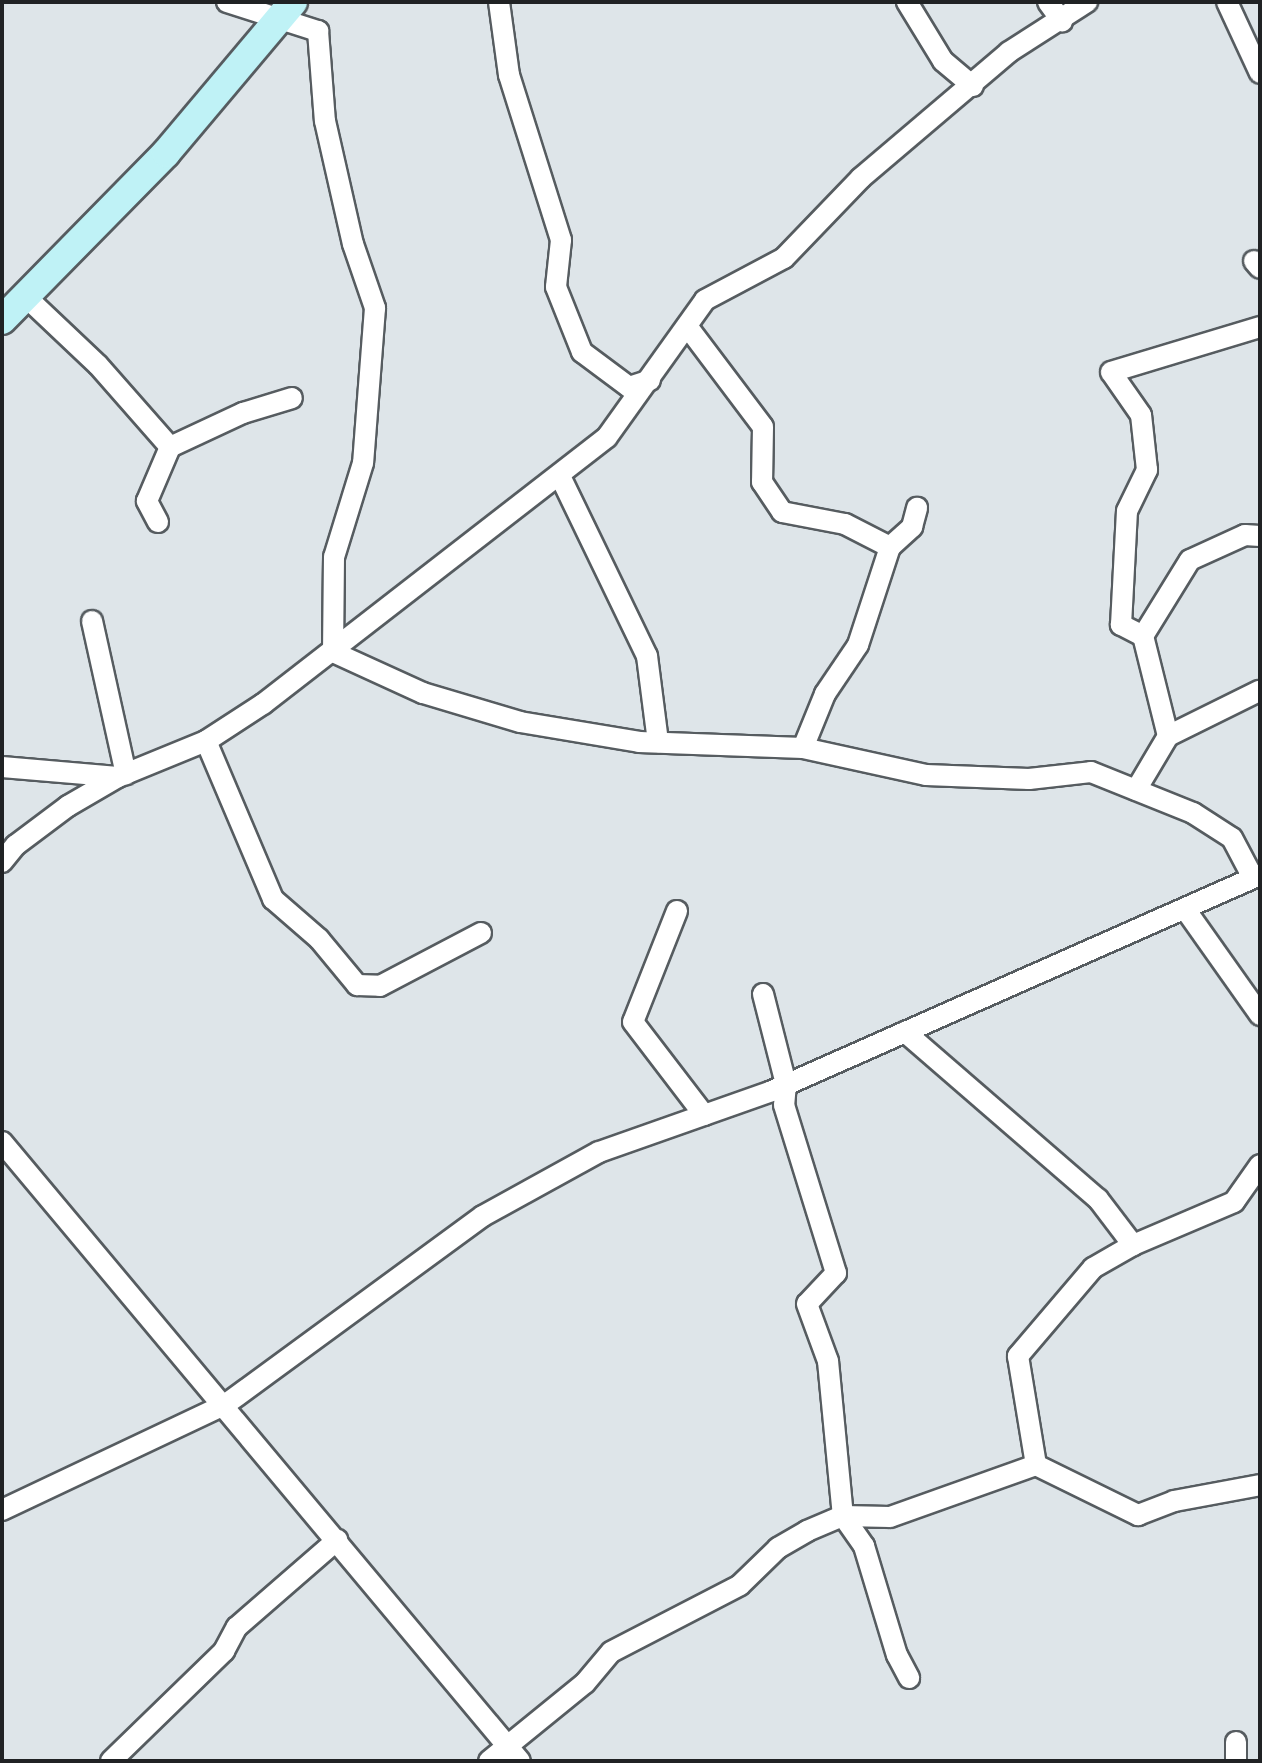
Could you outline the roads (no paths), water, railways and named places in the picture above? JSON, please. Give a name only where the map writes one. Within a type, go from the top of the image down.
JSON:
[{"type":"street","points":[[227,2],[285,10],[318,31],[325,121],[353,244],[375,308],[363,463],[334,557],[333,652]]},
{"type":"street","points":[[499,2],[509,75],[561,240],[556,287],[571,326],[582,352],[629,387],[650,380]]},
{"type":"street","points":[[907,2],[943,61],[973,86]]},
{"type":"street","points":[[1048,2],[1062,21]]},
{"type":"street","points":[[2,862],[16,845],[122,775],[206,741],[333,652],[560,476],[607,437],[705,300],[784,258],[861,178],[973,86],[1009,52],[1062,21],[1087,2]]},
{"type":"street","points":[[1227,2],[1260,73]]},
{"type":"street","points":[[2,320],[166,153],[285,10]]},
{"type":"street","points":[[25,296],[98,365],[170,447]]},
{"type":"street","points":[[687,326],[763,427],[762,482],[782,512],[845,524],[890,547]]},
{"type":"street","points":[[1143,636],[1121,625],[1127,511],[1147,470],[1141,415],[1111,372],[1260,327]]},
{"type":"street","points":[[158,522],[147,501],[170,447],[243,413],[292,398]]},
{"type":"street","points":[[560,476],[647,656],[658,742]]},
{"type":"street","points":[[803,748],[825,694],[858,645],[890,547],[912,527],[917,508]]},
{"type":"street","points":[[1168,736],[1143,636],[1190,560],[1245,535],[1260,536]]},
{"type":"street","points":[[92,621],[122,775]]},
{"type":"street","points":[[2,1510],[226,1404],[483,1216],[599,1152],[786,1085],[1256,875],[1232,838],[1193,813],[1091,772],[1029,779],[926,775],[803,748],[658,742],[520,722],[423,693],[333,652]]},
{"type":"street","points":[[1136,790],[1168,736],[1259,691]]},
{"type":"street","points":[[206,741],[273,899],[319,939],[357,985],[380,986],[481,933]]},
{"type":"street","points":[[2,767],[122,775]]},
{"type":"street","points":[[1185,909],[1260,1015]]},
{"type":"street","points":[[677,911],[633,1022],[704,1115]]},
{"type":"street","points":[[763,994],[786,1085],[784,1105],[836,1273],[807,1304],[828,1361],[843,1516],[864,1546],[909,1678]]},
{"type":"street","points":[[905,1032],[1098,1199],[1133,1245]]},
{"type":"street","points":[[2,1142],[226,1404],[515,1754]]},
{"type":"street","points":[[1036,1465],[1018,1356],[1093,1268],[1133,1245],[1234,1202],[1260,1165]]},
{"type":"street","points":[[489,1761],[515,1754],[611,1652],[740,1585],[778,1548],[843,1516],[890,1517],[1036,1465],[1138,1515],[1174,1501],[1260,1485]]},
{"type":"street","points":[[111,1761],[224,1651],[237,1627],[337,1540]]}]
